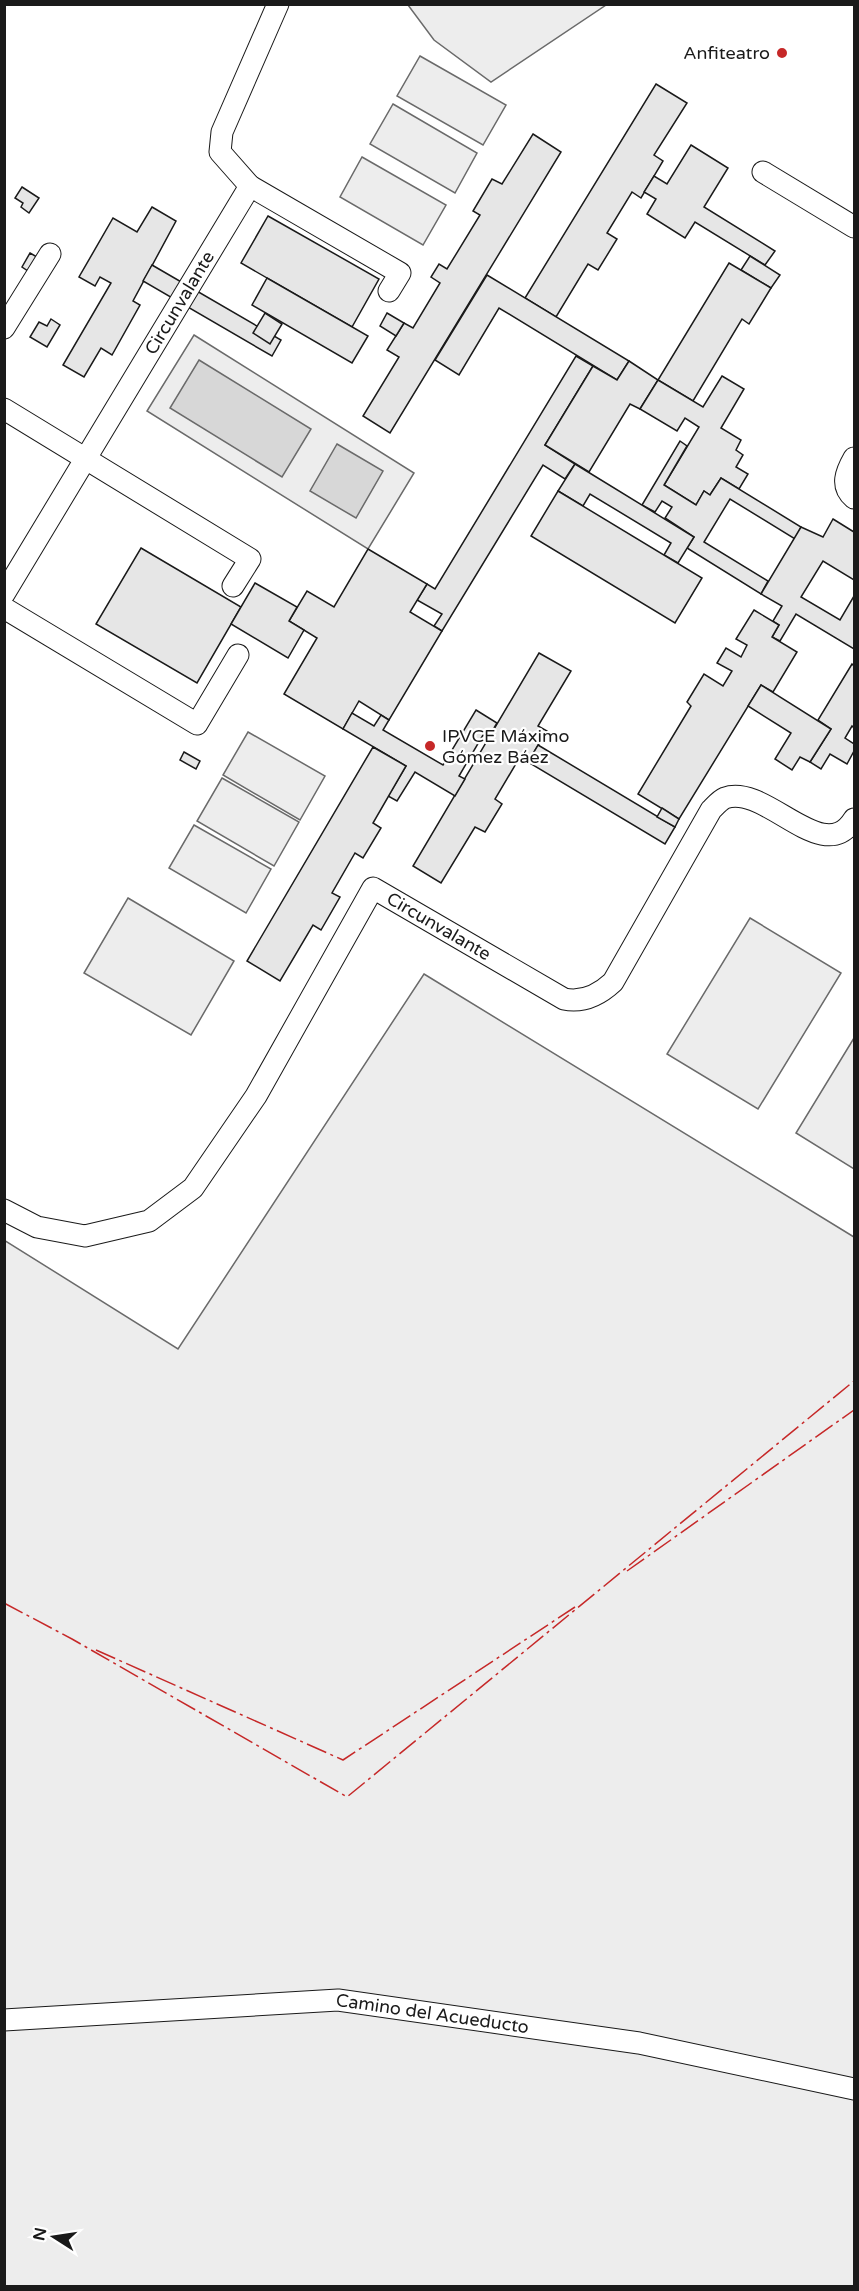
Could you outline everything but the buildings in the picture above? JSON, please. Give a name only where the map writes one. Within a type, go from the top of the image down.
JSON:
[{"type":"street","points":[[278,4],[222,132],[220,152],[249,186],[400,273],[389,291]]},
{"type":"street","points":[[763,172],[855,227]]},
{"type":"street","name":"Circunvalante","points":[[4,594],[249,186]]},
{"type":"street","points":[[4,328],[50,254]]},
{"type":"street","points":[[4,409],[250,559],[234,586]]},
{"type":"street","points":[[855,458],[847,470],[845,481],[847,491],[855,498]]},
{"type":"street","points":[[4,608],[197,724],[238,656]]},
{"type":"street","name":"Circunvalante","points":[[4,1210],[37,1227],[85,1236],[149,1221],[192,1188],[256,1096],[373,888],[564,999],[577,1001],[603,992],[613,982],[711,810],[724,799],[741,795],[758,801],[810,831],[824,835],[840,833],[855,819]]},
{"type":"street","name":"Camino del Acueducto","points":[[4,2020],[338,2001],[639,2043],[855,2089]]},
{"type":"shaded area","points":[[408,5],[606,5],[491,82],[434,40]]},
{"type":"shaded area","points":[[420,56],[506,105],[483,145],[397,96]]},
{"type":"shaded area","points":[[393,104],[477,153],[455,193],[370,144]]},
{"type":"shaded area","points":[[362,157],[446,205],[423,245],[340,197]]},
{"type":"shaded area","points":[[194,335],[414,473],[368,549],[147,411]]},
{"type":"shaded area","points":[[199,360],[311,429],[282,477],[170,408]]},
{"type":"shaded area","points":[[337,444],[383,471],[356,518],[310,491]]},
{"type":"shaded area","points":[[248,732],[325,776],[300,820],[223,775]]},
{"type":"shaded area","points":[[222,778],[299,822],[274,866],[197,821]]},
{"type":"shaded area","points":[[194,825],[271,869],[246,913],[169,868]]},
{"type":"shaded area","points":[[128,898],[234,961],[191,1035],[84,973]]},
{"type":"shaded area","points":[[750,918],[841,973],[758,1109],[667,1054]]},
{"type":"shaded area","points":[[424,974],[854,1237],[854,2286],[5,2286],[4,1240],[178,1349]]},
{"type":"shaded area","points":[[854,1038],[854,1169],[796,1133]]},
{"type":"power","points":[[4,1603],[72,1639],[347,1797],[854,1381]]},
{"type":"power","points":[[627,1571],[854,1410]]},
{"type":"power","points":[[96,1650],[343,1760],[575,1607]]},
{"type":"place","name":"Anfiteatro","points":[[782,53]]},
{"type":"place","name":"IPVCE Máximo Gómez Báez","points":[[430,746]]}]
